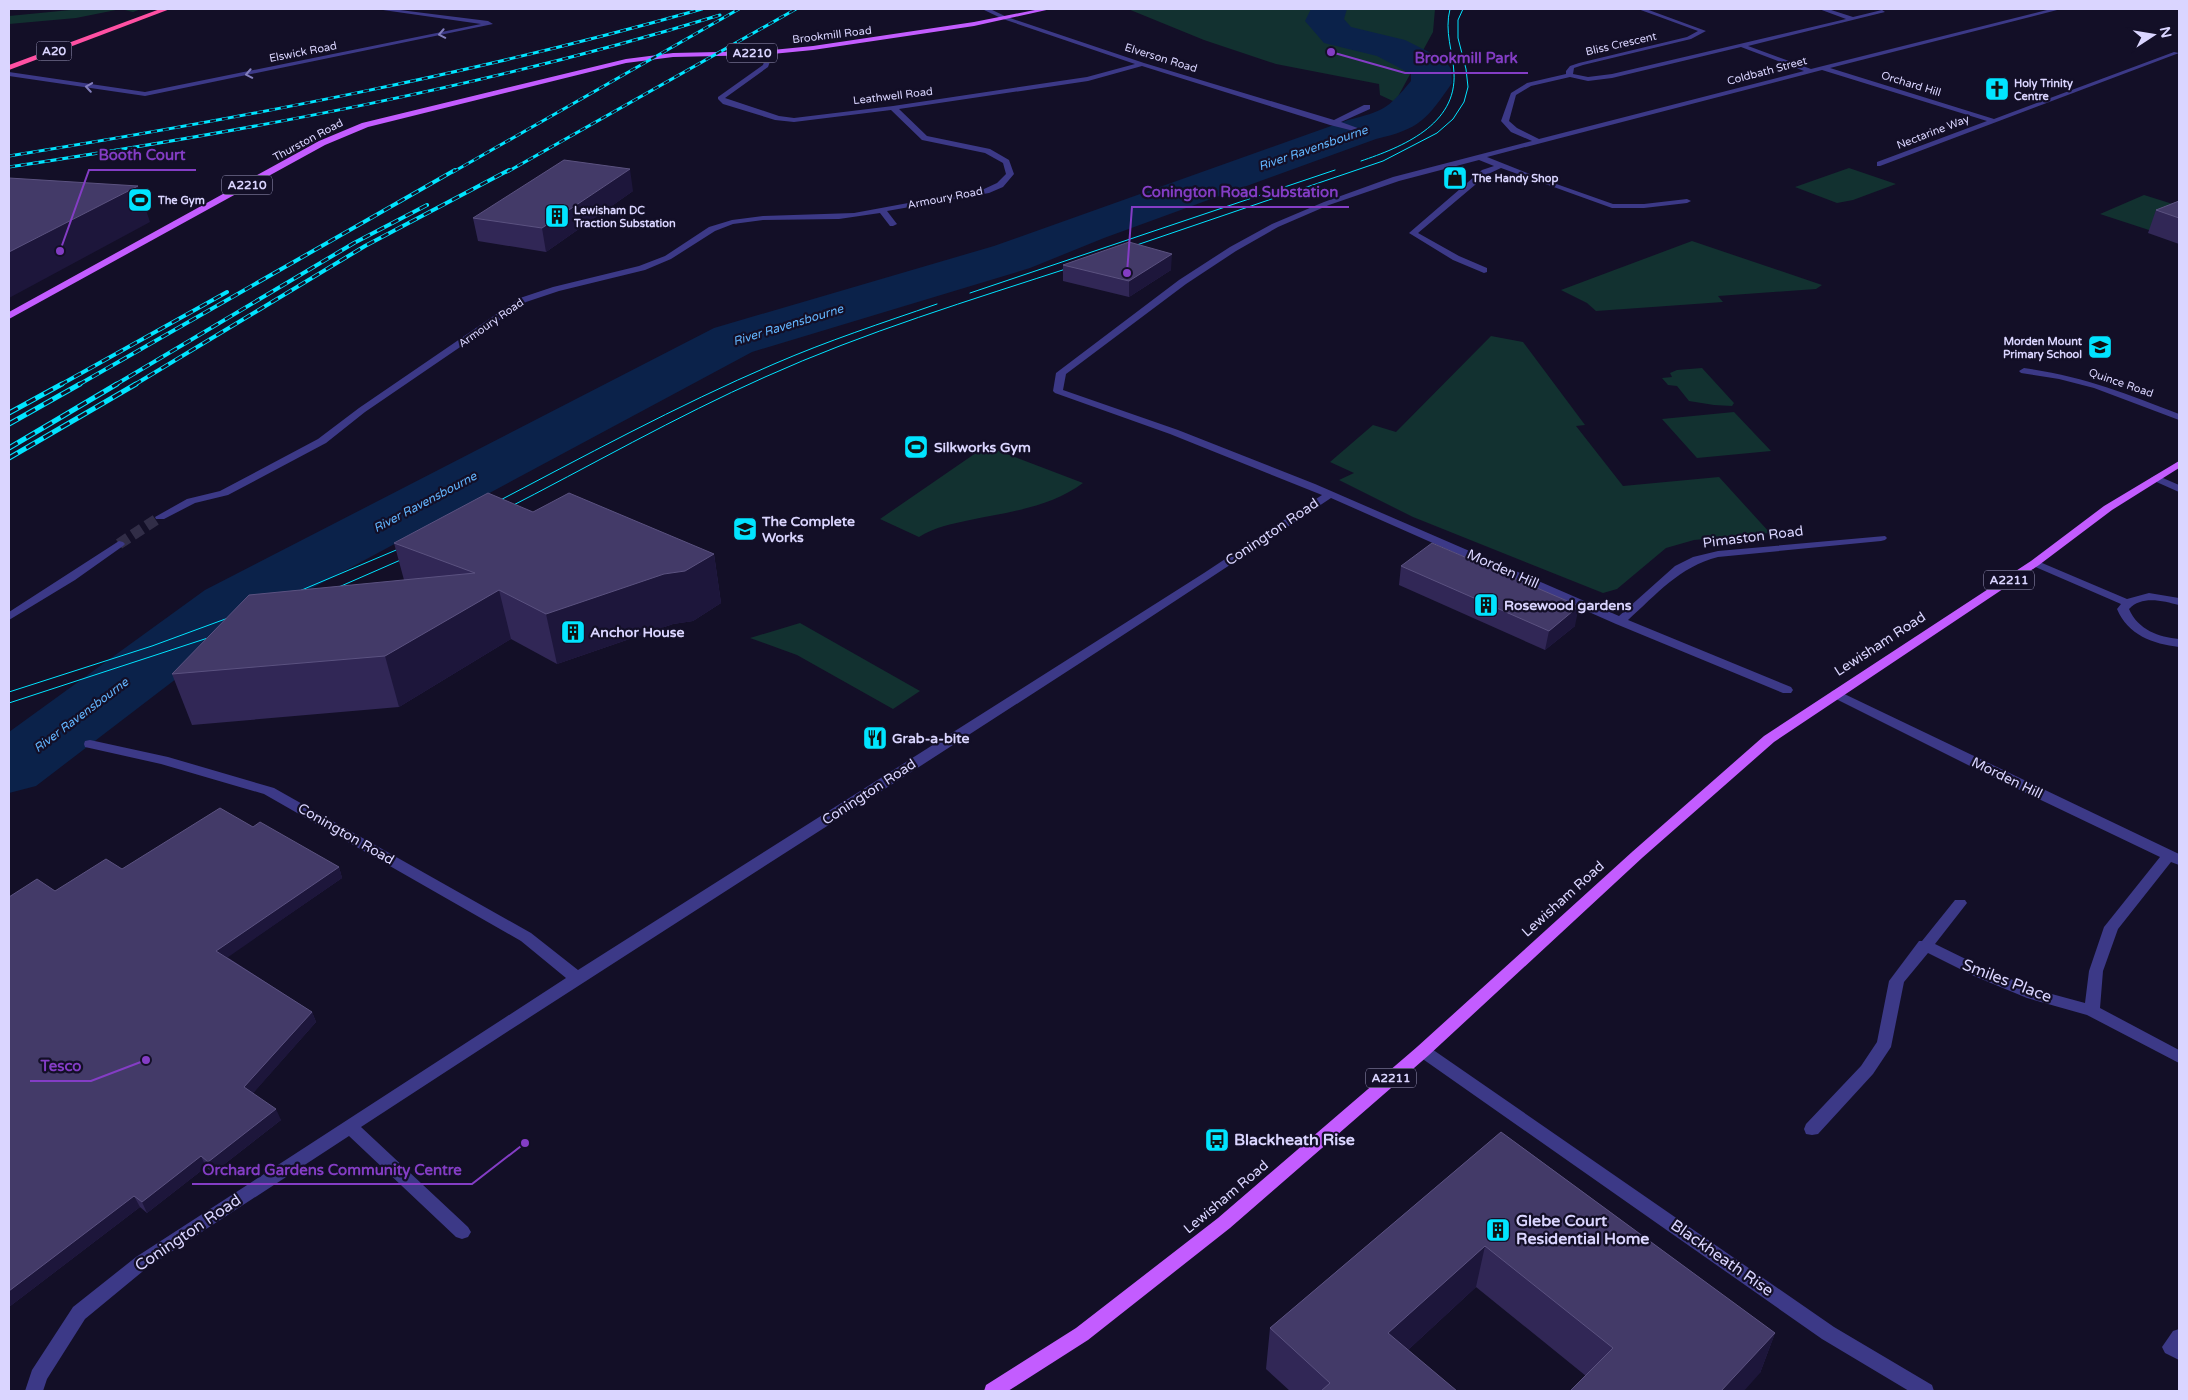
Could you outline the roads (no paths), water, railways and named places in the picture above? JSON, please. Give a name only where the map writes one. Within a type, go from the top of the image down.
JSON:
[{"type":"highway","name":"A20","points":[[9,68],[166,9]]},
{"type":"main road","name":"Brookmill Road","points":[[500,92],[598,67],[649,57],[762,53],[914,34],[1048,9]]},
{"type":"main road","name":"Thurston Road","points":[[9,316],[230,193],[344,133],[397,116],[500,92]]},
{"type":"main road","name":"Lewisham Road","points":[[993,1391],[1082,1334],[1224,1223],[1423,1051],[1637,855],[1763,744],[2035,563],[2108,508],[2179,464]]},
{"type":"street","name":"Elswick Road","points":[[9,74],[145,94],[490,24],[379,9]]},
{"type":"street","name":"Elverson Road","points":[[985,9],[1005,18],[1142,64],[1362,131]]},
{"type":"street","name":"Bliss Crescent","points":[[1641,9],[1703,32],[1690,38],[1581,64],[1572,67],[1569,71],[1570,75],[1588,78],[1612,76],[1882,12]]},
{"type":"street","name":"Bliss Crescent","points":[[1822,9],[1853,18]]},
{"type":"street","name":"Coldbath Street","points":[[1482,158],[1822,68],[2058,9]]},
{"type":"street","points":[[1743,46],[1811,71]]},
{"type":"street","name":"Leathwell Road","points":[[762,53],[768,59],[766,66],[720,98],[726,102],[785,120],[893,108],[1095,78],[1142,64]]},
{"type":"street","name":"Nectarine Way","points":[[1880,164],[2176,53]]},
{"type":"street","name":"Orchard Hill","points":[[1822,68],[1994,121]]},
{"type":"street","points":[[1539,142],[1514,130],[1505,121],[1513,94],[1529,84],[1570,75]]},
{"type":"street","points":[[1333,123],[1367,107]]},
{"type":"street","name":"Armoury Road","points":[[160,517],[191,501],[224,493],[322,441],[362,410],[523,300],[536,294],[620,275],[660,262],[707,232],[730,223],[777,217],[838,218],[986,191],[1000,185],[1010,174],[1006,162],[987,151],[925,138],[893,108]]},
{"type":"street","points":[[1482,158],[1612,206],[1644,206],[1686,201]]},
{"type":"street","name":"Conington Road","points":[[1330,494],[1174,432],[1058,391],[1061,373],[1213,262],[1261,233],[1308,211],[1396,179],[1482,158]]},
{"type":"street","points":[[1484,270],[1456,258],[1412,233],[1485,172],[1500,166]]},
{"type":"street","name":"Armoury Road","points":[[882,210],[893,224]]},
{"type":"street","name":"Quince Road","points":[[2024,371],[2059,376],[2097,386],[2179,417]]},
{"type":"street","points":[[2156,478],[2179,489]]},
{"type":"street","name":"Conington Road","points":[[34,1391],[39,1376],[79,1313],[142,1262],[348,1126],[1208,575],[1330,494]]},
{"type":"street","name":"Morden Hill","points":[[1330,494],[1620,621],[1787,690]]},
{"type":"street","name":"Pimaston Road","points":[[1620,621],[1680,568],[1697,558],[1718,554],[1881,538]]},
{"type":"street","points":[[9,617],[71,578],[119,544]]},
{"type":"street","points":[[2035,563],[2127,603]]},
{"type":"street","points":[[2179,602],[2148,597],[2136,598],[2127,603],[2123,609],[2125,617],[2132,625],[2159,639],[2179,643]]},
{"type":"street","name":"Morden Hill","points":[[1836,694],[2174,858]]},
{"type":"street","name":"Conington Road","points":[[90,744],[163,760],[270,791],[526,937],[577,978]]},
{"type":"street","points":[[2092,1011],[2096,970],[2111,927],[2174,858]]},
{"type":"street","points":[[1812,1129],[1867,1070],[1885,1043],[1898,981],[1924,945],[1960,903]]},
{"type":"street","name":"Smiles Place","points":[[1924,945],[1979,972],[2032,994],[2092,1011],[2179,1057]]},
{"type":"street","name":"Blackheath Rise","points":[[1423,1051],[1828,1333],[1925,1391]]},
{"type":"street","points":[[348,1126],[462,1232]]},
{"type":"street","points":[[2179,1337],[2172,1347],[2179,1352]]},
{"type":"waterway","name":"River Ravensbourne","points":[[9,769],[229,605],[733,340],[1012,257],[1087,228],[1363,129],[1390,123],[1408,112],[1432,83],[1431,69],[1391,48],[1338,35],[1324,21],[1329,9]]},
{"type":"tunnel","points":[[119,544],[160,517]]},
{"type":"tram line","points":[[1361,161],[1409,141],[1437,120],[1446,107],[1453,91],[1454,73],[1448,34],[1450,9]]},
{"type":"tram line","points":[[1125,249],[1383,161],[1437,133],[1453,119],[1464,102],[1468,87],[1466,69],[1458,38],[1458,20],[1463,9]]},
{"type":"tram line","points":[[970,293],[1335,170]]},
{"type":"tram line","points":[[502,511],[698,408],[765,377],[841,345],[918,317],[1075,266]]},
{"type":"tram line","points":[[489,506],[630,432],[737,380],[855,332],[937,304]]},
{"type":"tram line","points":[[290,595],[408,545]]},
{"type":"tram line","points":[[332,590],[412,555]]},
{"type":"tram line","points":[[9,692],[152,646],[239,614]]},
{"type":"tram line","points":[[9,703],[220,634]]},
{"type":"railway","points":[[9,156],[184,126],[358,93],[530,54],[702,9]]},
{"type":"railway","points":[[453,172],[739,9]]},
{"type":"railway","points":[[507,172],[796,9]]},
{"type":"railway","points":[[9,167],[278,122],[457,85],[545,64],[720,15]]},
{"type":"railway","points":[[78,385],[455,170]]},
{"type":"railway","points":[[134,385],[365,246],[509,170]]},
{"type":"railway","points":[[115,385],[354,243],[427,205]]},
{"type":"railway","points":[[60,385],[227,292]]},
{"type":"railway","points":[[9,413],[62,384]]},
{"type":"railway","points":[[9,424],[80,384]]},
{"type":"railway","points":[[9,448],[117,384]]},
{"type":"railway","points":[[9,458],[136,384]]},
{"type":"place","name":"Brookmill Park","points":[[1331,52]]},
{"type":"place","name":"Holy Trinity Centre","points":[[1997,89]]},
{"type":"place","name":"The Handy Shop","points":[[1455,178]]},
{"type":"place","name":"The Gym","points":[[140,200]]},
{"type":"place","name":"Lewisham DC Traction Substation","points":[[557,216]]},
{"type":"place","name":"Booth Court","points":[[60,251]]},
{"type":"place","name":"Conington Road Substation","points":[[1127,273]]},
{"type":"place","name":"Morden Mount Primary School","points":[[2100,347]]},
{"type":"place","name":"Silkworks Gym","points":[[916,447]]},
{"type":"place","name":"The Complete Works","points":[[745,529]]},
{"type":"place","name":"Rosewood gardens","points":[[1486,605]]},
{"type":"place","name":"Anchor House","points":[[573,632]]},
{"type":"place","name":"Grab-a-bite","points":[[875,738]]},
{"type":"place","name":"Tesco","points":[[146,1060]]},
{"type":"place","name":"Blackheath Rise","points":[[1217,1140]]},
{"type":"place","name":"Orchard Gardens Community Centre","points":[[525,1143]]},
{"type":"place","name":"Glebe Court Residential Home","points":[[1498,1230]]}]
